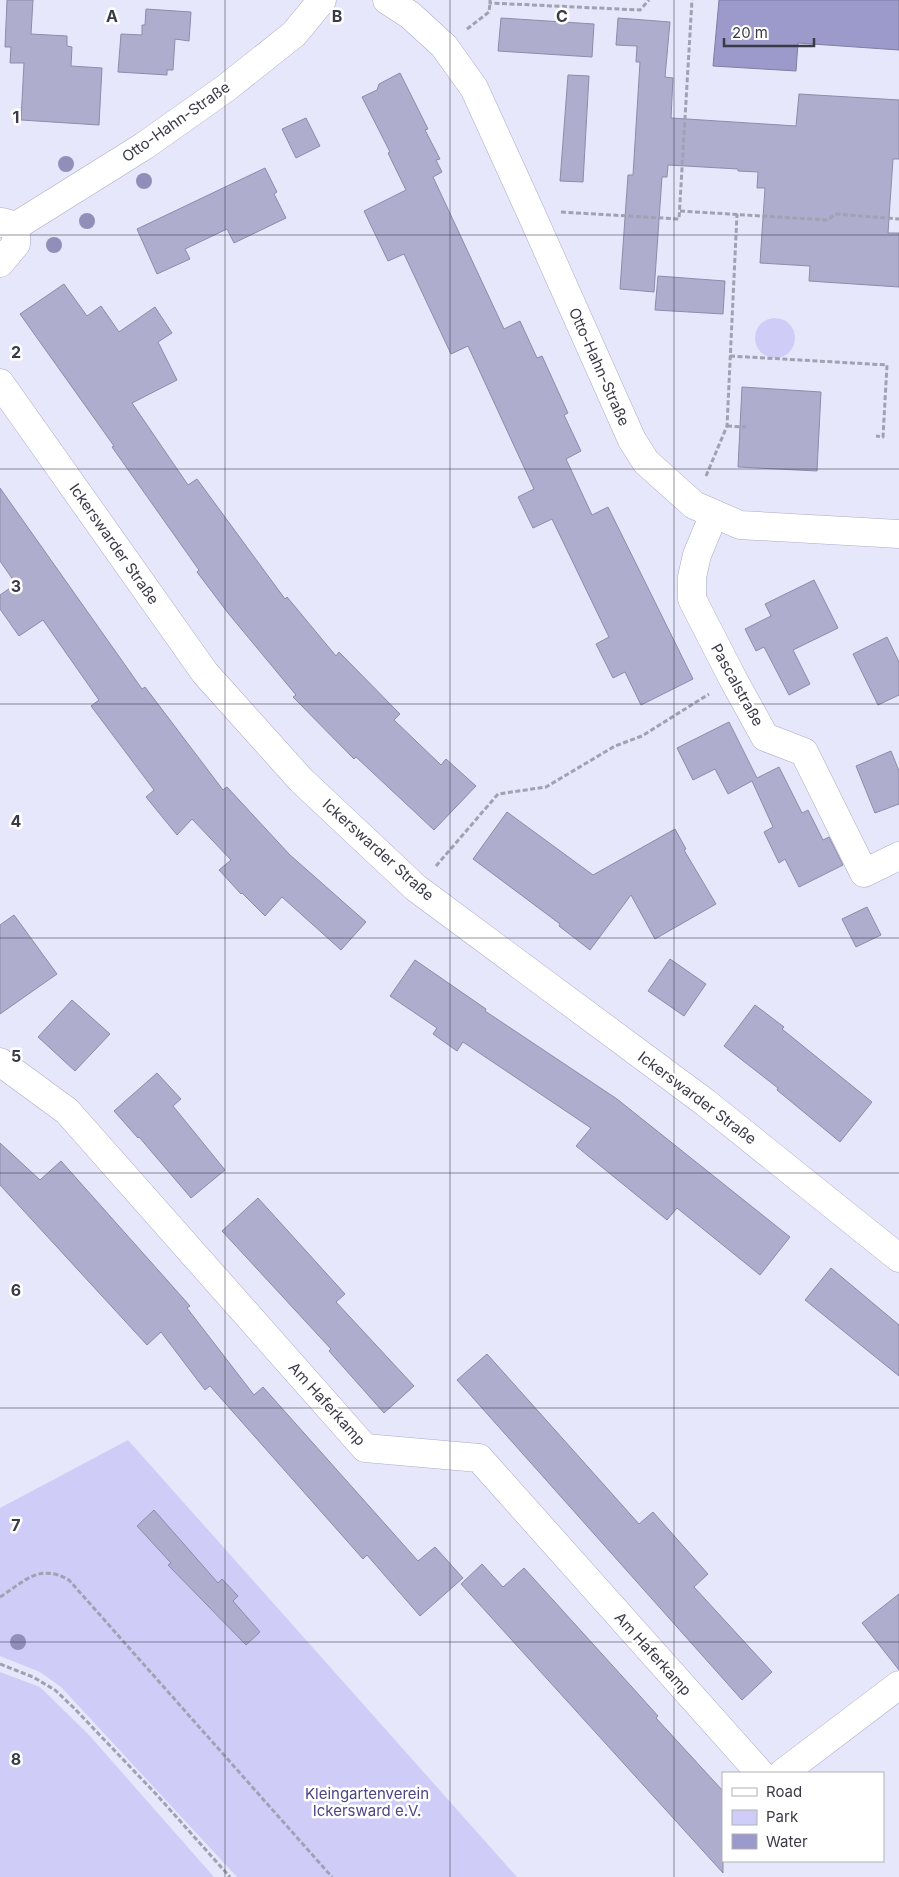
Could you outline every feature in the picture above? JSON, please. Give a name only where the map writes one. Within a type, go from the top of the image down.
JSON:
[{"type":"street","name":"Otto-Hahn-Straße","points":[[0,263],[16,244],[8,225],[144,146],[226,88],[294,34],[322,0]]},
{"type":"street","name":"Otto-Hahn-Straße","points":[[387,0],[410,15],[444,46],[474,88],[632,440],[646,462],[704,510],[740,525],[899,534]]},
{"type":"street","name":"Ickerswarder Straße","points":[[0,383],[205,672],[302,780],[416,888],[706,1103],[899,1258]]},
{"type":"street","name":"Pascalstraße","points":[[704,510],[692,577],[692,599],[732,680],[765,737],[804,752],[864,873],[899,856]]},
{"type":"street","name":"Am Haferkamp","points":[[0,1062],[67,1111],[365,1448],[479,1458],[759,1772]]},
{"type":"street","points":[[784,1772],[899,1685]]},
{"type":"path","points":[[444,46],[489,12],[490,2],[640,10],[649,0]]},
{"type":"path","points":[[530,210],[679,219],[692,0]]},
{"type":"path","points":[[680,211],[827,220],[836,214],[899,219]]},
{"type":"path","points":[[704,510],[727,426],[736,214]]},
{"type":"path","points":[[730,356],[888,366],[883,437],[876,436]]},
{"type":"path","points":[[727,426],[746,427]]},
{"type":"path","points":[[416,888],[498,794],[546,787],[614,746],[642,736],[732,680]]},
{"type":"path","points":[[0,1597],[37,1573],[56,1573],[69,1580],[332,1877]]},
{"type":"path","points":[[0,1664],[33,1677],[54,1690],[74,1708],[156,1794],[230,1877]]},
{"type":"green space","points":[[771,318],[779,318],[786,321],[792,327],[795,338],[792,349],[786,355],[779,358],[771,358],[764,355],[758,349],[755,342],[755,334],[758,327],[764,321]]},
{"type":"green space","name":"Kleingartenverein Ickersward e.V.","points":[[128,1440],[517,1877],[237,1877],[61,1687],[40,1672],[0,1656],[0,1508]]},
{"type":"green space","points":[[0,1672],[40,1687],[89,1735],[214,1877],[0,1877]]},
{"type":"water","points":[[719,0],[899,0],[899,50],[798,43],[796,71],[713,66]]},
{"type":"building","points":[[7,0],[33,0],[31,34],[67,36],[67,46],[72,47],[71,66],[102,68],[99,125],[21,120],[24,63],[10,63],[11,47],[5,47]]},
{"type":"building","points":[[146,9],[191,12],[189,41],[175,39],[173,70],[167,70],[167,75],[118,72],[121,34],[142,35],[142,25],[145,25]]},
{"type":"building","points":[[501,18],[594,24],[592,57],[498,51]]},
{"type":"building","points":[[618,18],[670,22],[665,77],[673,78],[671,118],[796,126],[799,94],[899,100],[899,159],[893,159],[888,233],[899,233],[899,287],[809,281],[810,266],[760,263],[765,188],[757,188],[758,172],[668,165],[667,177],[662,177],[654,292],[620,289],[628,175],[633,175],[640,62],[636,62],[637,46],[616,45]]},
{"type":"building","points":[[400,73],[428,129],[425,130],[440,159],[436,160],[442,172],[433,177],[504,329],[520,321],[537,358],[542,356],[568,413],[564,415],[581,451],[566,459],[592,515],[608,507],[693,679],[641,705],[625,672],[613,678],[596,644],[609,637],[552,519],[533,528],[518,497],[534,489],[468,346],[451,354],[404,254],[388,261],[364,211],[406,190],[388,153],[390,152],[362,97],[377,90],[379,84]]},
{"type":"building","points":[[568,75],[589,76],[583,182],[560,181]]},
{"type":"building","points":[[306,118],[320,146],[296,158],[282,129]]},
{"type":"building","points":[[265,168],[277,192],[274,194],[286,218],[234,243],[227,229],[185,249],[190,259],[157,274],[137,229]]},
{"type":"building","points":[[658,276],[725,281],[723,314],[655,310]]},
{"type":"building","points":[[64,284],[87,316],[101,306],[119,332],[155,307],[172,333],[158,342],[177,380],[132,403],[188,485],[197,479],[285,599],[287,597],[336,656],[339,652],[400,714],[394,720],[441,765],[446,759],[476,786],[434,830],[356,757],[354,759],[293,697],[296,695],[228,613],[197,572],[199,570],[112,447],[114,446],[20,314]]},
{"type":"building","points":[[742,387],[821,392],[817,471],[738,467]]},
{"type":"building","points":[[0,488],[142,689],[145,687],[223,790],[227,787],[290,855],[366,922],[341,950],[282,897],[265,916],[219,870],[231,860],[192,819],[177,835],[146,797],[154,790],[91,706],[99,700],[43,620],[19,636],[0,609],[0,595],[16,584],[0,561]]},
{"type":"building","points":[[814,580],[838,628],[793,650],[810,684],[789,695],[764,647],[756,651],[745,629],[771,616],[765,604]]},
{"type":"building","points":[[887,637],[899,662],[899,695],[878,705],[853,654]]},
{"type":"building","points":[[729,722],[757,778],[779,767],[802,813],[808,810],[823,840],[829,837],[843,865],[799,887],[785,859],[779,863],[764,832],[773,827],[752,781],[728,794],[715,769],[693,780],[677,748]]},
{"type":"building","points":[[891,751],[899,771],[899,804],[875,813],[856,766]]},
{"type":"building","points":[[507,812],[593,875],[675,829],[686,849],[684,850],[716,904],[655,939],[631,895],[590,950],[559,926],[560,924],[473,859]]},
{"type":"building","points":[[867,907],[881,935],[856,947],[842,919]]},
{"type":"building","points":[[14,915],[57,974],[0,1014],[0,925]]},
{"type":"building","points":[[670,959],[706,984],[684,1016],[648,991]]},
{"type":"building","points":[[415,960],[486,1009],[485,1011],[617,1099],[790,1237],[760,1275],[677,1208],[667,1220],[576,1146],[591,1128],[463,1042],[457,1051],[433,1034],[437,1028],[390,996]]},
{"type":"building","points":[[72,1000],[110,1034],[75,1071],[38,1037]]},
{"type":"building","points":[[755,1005],[784,1027],[782,1029],[872,1102],[840,1142],[777,1090],[778,1088],[724,1046]]},
{"type":"building","points":[[157,1073],[181,1099],[173,1106],[225,1170],[191,1198],[114,1111]]},
{"type":"building","points":[[0,1143],[40,1180],[61,1161],[190,1306],[187,1308],[254,1395],[263,1387],[418,1561],[435,1547],[463,1578],[420,1616],[367,1555],[363,1559],[210,1386],[205,1390],[161,1332],[147,1345],[0,1185]]},
{"type":"building","points":[[258,1198],[345,1294],[336,1302],[414,1386],[384,1413],[329,1351],[331,1349],[222,1231]]},
{"type":"building","points":[[831,1268],[899,1325],[899,1376],[805,1300]]},
{"type":"building","points":[[487,1354],[639,1524],[653,1512],[708,1574],[694,1587],[772,1672],[742,1700],[457,1380]]},
{"type":"building","points":[[154,1510],[218,1583],[222,1579],[238,1596],[233,1601],[260,1632],[246,1645],[168,1565],[171,1563],[137,1526]]},
{"type":"building","points":[[482,1564],[503,1587],[524,1568],[722,1790],[723,1873],[461,1584]]},
{"type":"building","points":[[899,1594],[899,1670],[862,1623]]}]
